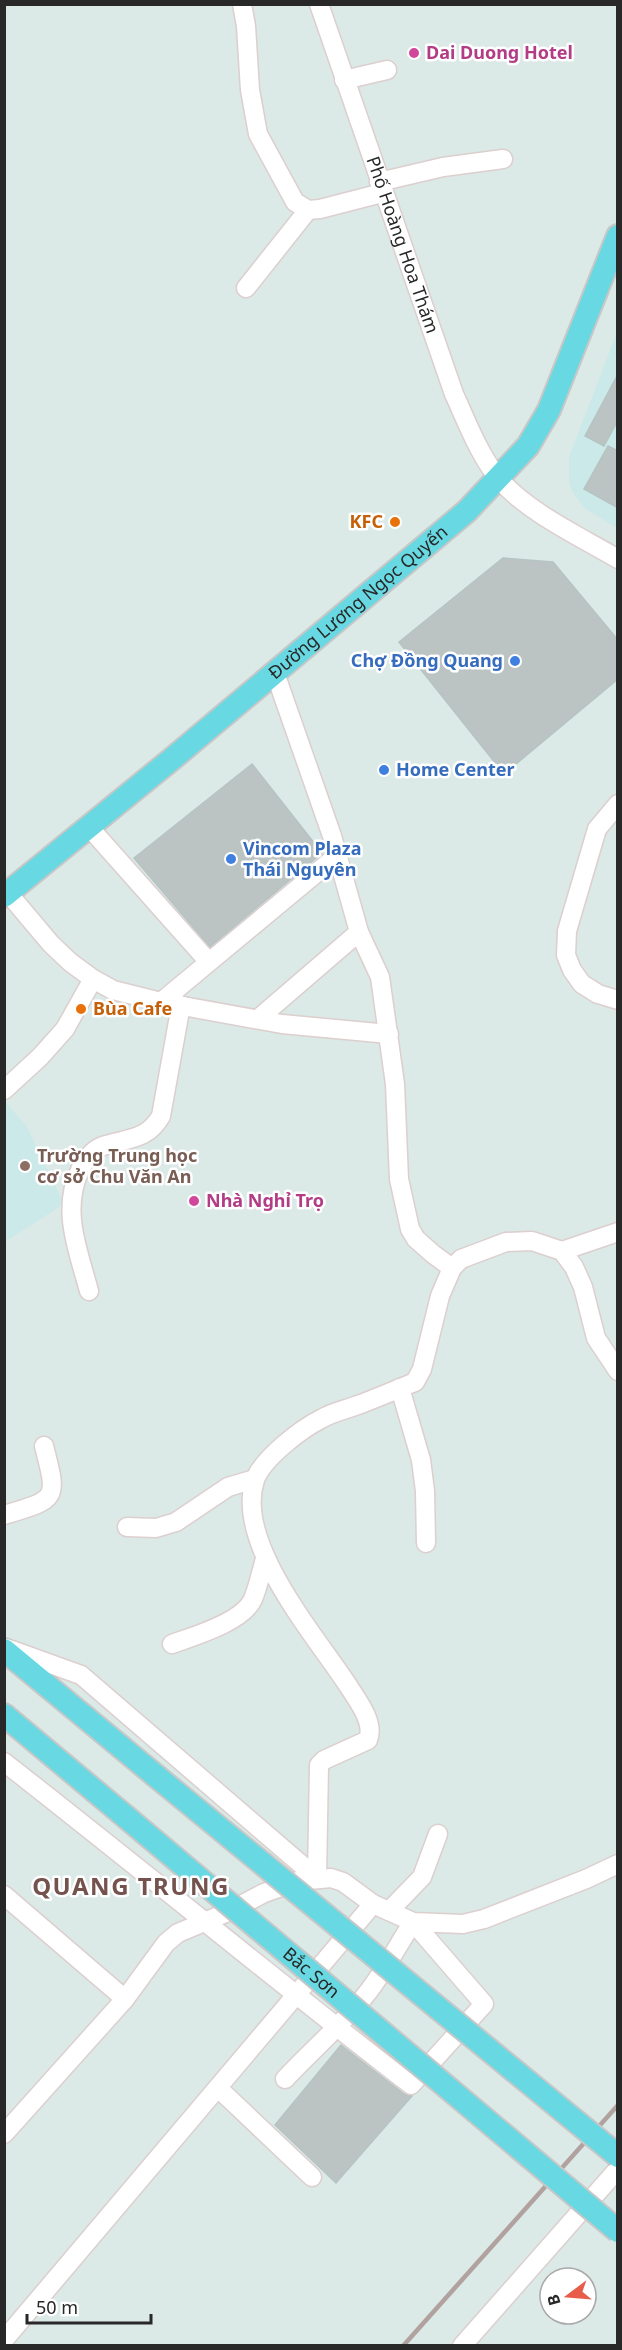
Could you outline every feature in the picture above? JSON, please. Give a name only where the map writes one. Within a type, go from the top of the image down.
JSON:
[{"type":"main road","name":"Đường Lương Ngọc Quyến","points":[[6,894],[275,673],[467,511],[498,479],[531,441],[549,410],[616,243]]},
{"type":"main road","points":[[4,1649],[618,2156]]},
{"type":"main road","name":"Bắc Sơn","points":[[4,1715],[618,2231]]},
{"type":"street","points":[[242,4],[246,26],[250,90],[258,134],[295,202],[308,210]]},
{"type":"street","name":"Phố Hoàng Hoa Thám","points":[[319,4],[454,394],[482,452],[498,479],[522,501],[618,559]]},
{"type":"street","points":[[344,80],[387,70]]},
{"type":"street","points":[[246,288],[308,210],[443,167],[502,159]]},
{"type":"street","points":[[275,673],[312,773],[359,932],[380,976],[395,1084],[399,1179],[410,1229],[416,1239],[452,1268]]},
{"type":"street","points":[[618,804],[597,829],[567,931],[566,955],[572,970],[582,984],[598,994],[618,1000]]},
{"type":"street","points":[[89,827],[208,961]]},
{"type":"street","points":[[160,1002],[338,855]]},
{"type":"street","points":[[6,894],[51,944],[93,979],[113,990],[160,1002],[282,1024],[389,1034]]},
{"type":"street","points":[[258,1019],[359,932]]},
{"type":"street","points":[[4,1090],[40,1057],[65,1029],[93,979]]},
{"type":"street","points":[[89,1291],[71,1228],[70,1208],[74,1184],[91,1154],[103,1146],[146,1134],[155,1127],[161,1116],[181,1005]]},
{"type":"street","points":[[562,1251],[618,1232]]},
{"type":"street","points":[[317,1878],[319,1765],[324,1760],[368,1740],[370,1728],[361,1706],[286,1594],[265,1558],[253,1523],[251,1498],[255,1479],[264,1465],[302,1430],[323,1417],[415,1382],[422,1369],[440,1296],[452,1268],[461,1259],[506,1242],[532,1240],[562,1251],[574,1267],[583,1287],[596,1338],[618,1371]]},
{"type":"street","points":[[400,1388],[421,1460],[425,1491],[426,1543]]},
{"type":"street","points":[[4,1515],[39,1505],[52,1491],[53,1483],[44,1446]]},
{"type":"street","points":[[127,1527],[156,1528],[176,1522],[228,1487],[255,1479]]},
{"type":"street","points":[[172,1644],[224,1624],[244,1610],[252,1601],[265,1558]]},
{"type":"street","points":[[4,1649],[81,1675],[317,1878]]},
{"type":"street","points":[[4,1762],[411,2085],[484,2004],[413,1922]]},
{"type":"street","points":[[4,2340],[296,1996],[381,1907],[422,1877],[438,1834]]},
{"type":"street","points":[[4,2134],[125,1999],[166,1943],[178,1932],[228,1912],[264,1893],[298,1881],[331,1878],[343,1882],[381,1907],[413,1922],[463,1924],[484,1919],[618,1864]]},
{"type":"street","points":[[4,1895],[125,1999]]},
{"type":"street","points":[[285,2079],[370,1989],[413,1922]]},
{"type":"street","points":[[218,2088],[312,2177]]},
{"type":"street","points":[[462,2345],[618,2169]]},
{"type":"shaded area","points":[[617,332],[617,528],[584,508],[572,491],[569,481],[569,457]]},
{"type":"shaded area","name":"Trường Trung học cơ sở Chu Văn An","points":[[4,1100],[27,1127],[64,1204],[5,1242]]},
{"type":"building","points":[[618,374],[618,420],[604,446],[585,436]]},
{"type":"building","points":[[608,446],[618,451],[618,508],[584,489]]},
{"type":"building","name":"Chợ Đồng Quang","points":[[503,558],[553,562],[618,640],[618,679],[504,774],[399,642]]},
{"type":"building","name":"Vincom Plaza Thái Nguyên","points":[[252,764],[322,853],[210,947],[134,858]]},
{"type":"building","points":[[341,2045],[404,2094],[412,2096],[336,2183],[275,2125]]},
{"type":"railway","points":[[403,2346],[618,2105]]},
{"type":"place","name":"Dai Duong Hotel","points":[[414,53]]},
{"type":"place","name":"KFC","points":[[395,522]]},
{"type":"place","name":"Chợ Đồng Quang","points":[[515,661]]},
{"type":"place","name":"Home Center","points":[[384,770]]},
{"type":"place","name":"Vincom Plaza Thái Nguyên","points":[[231,859]]},
{"type":"place","name":"Bùa Cafe","points":[[81,1009]]},
{"type":"place","name":"Trường Trung học cơ sở Chu Văn An","points":[[25,1166]]},
{"type":"place","name":"Nhà Nghỉ Trọ","points":[[194,1201]]},
{"type":"district","name":"QUANG TRUNG","points":[[131,1887]]}]
